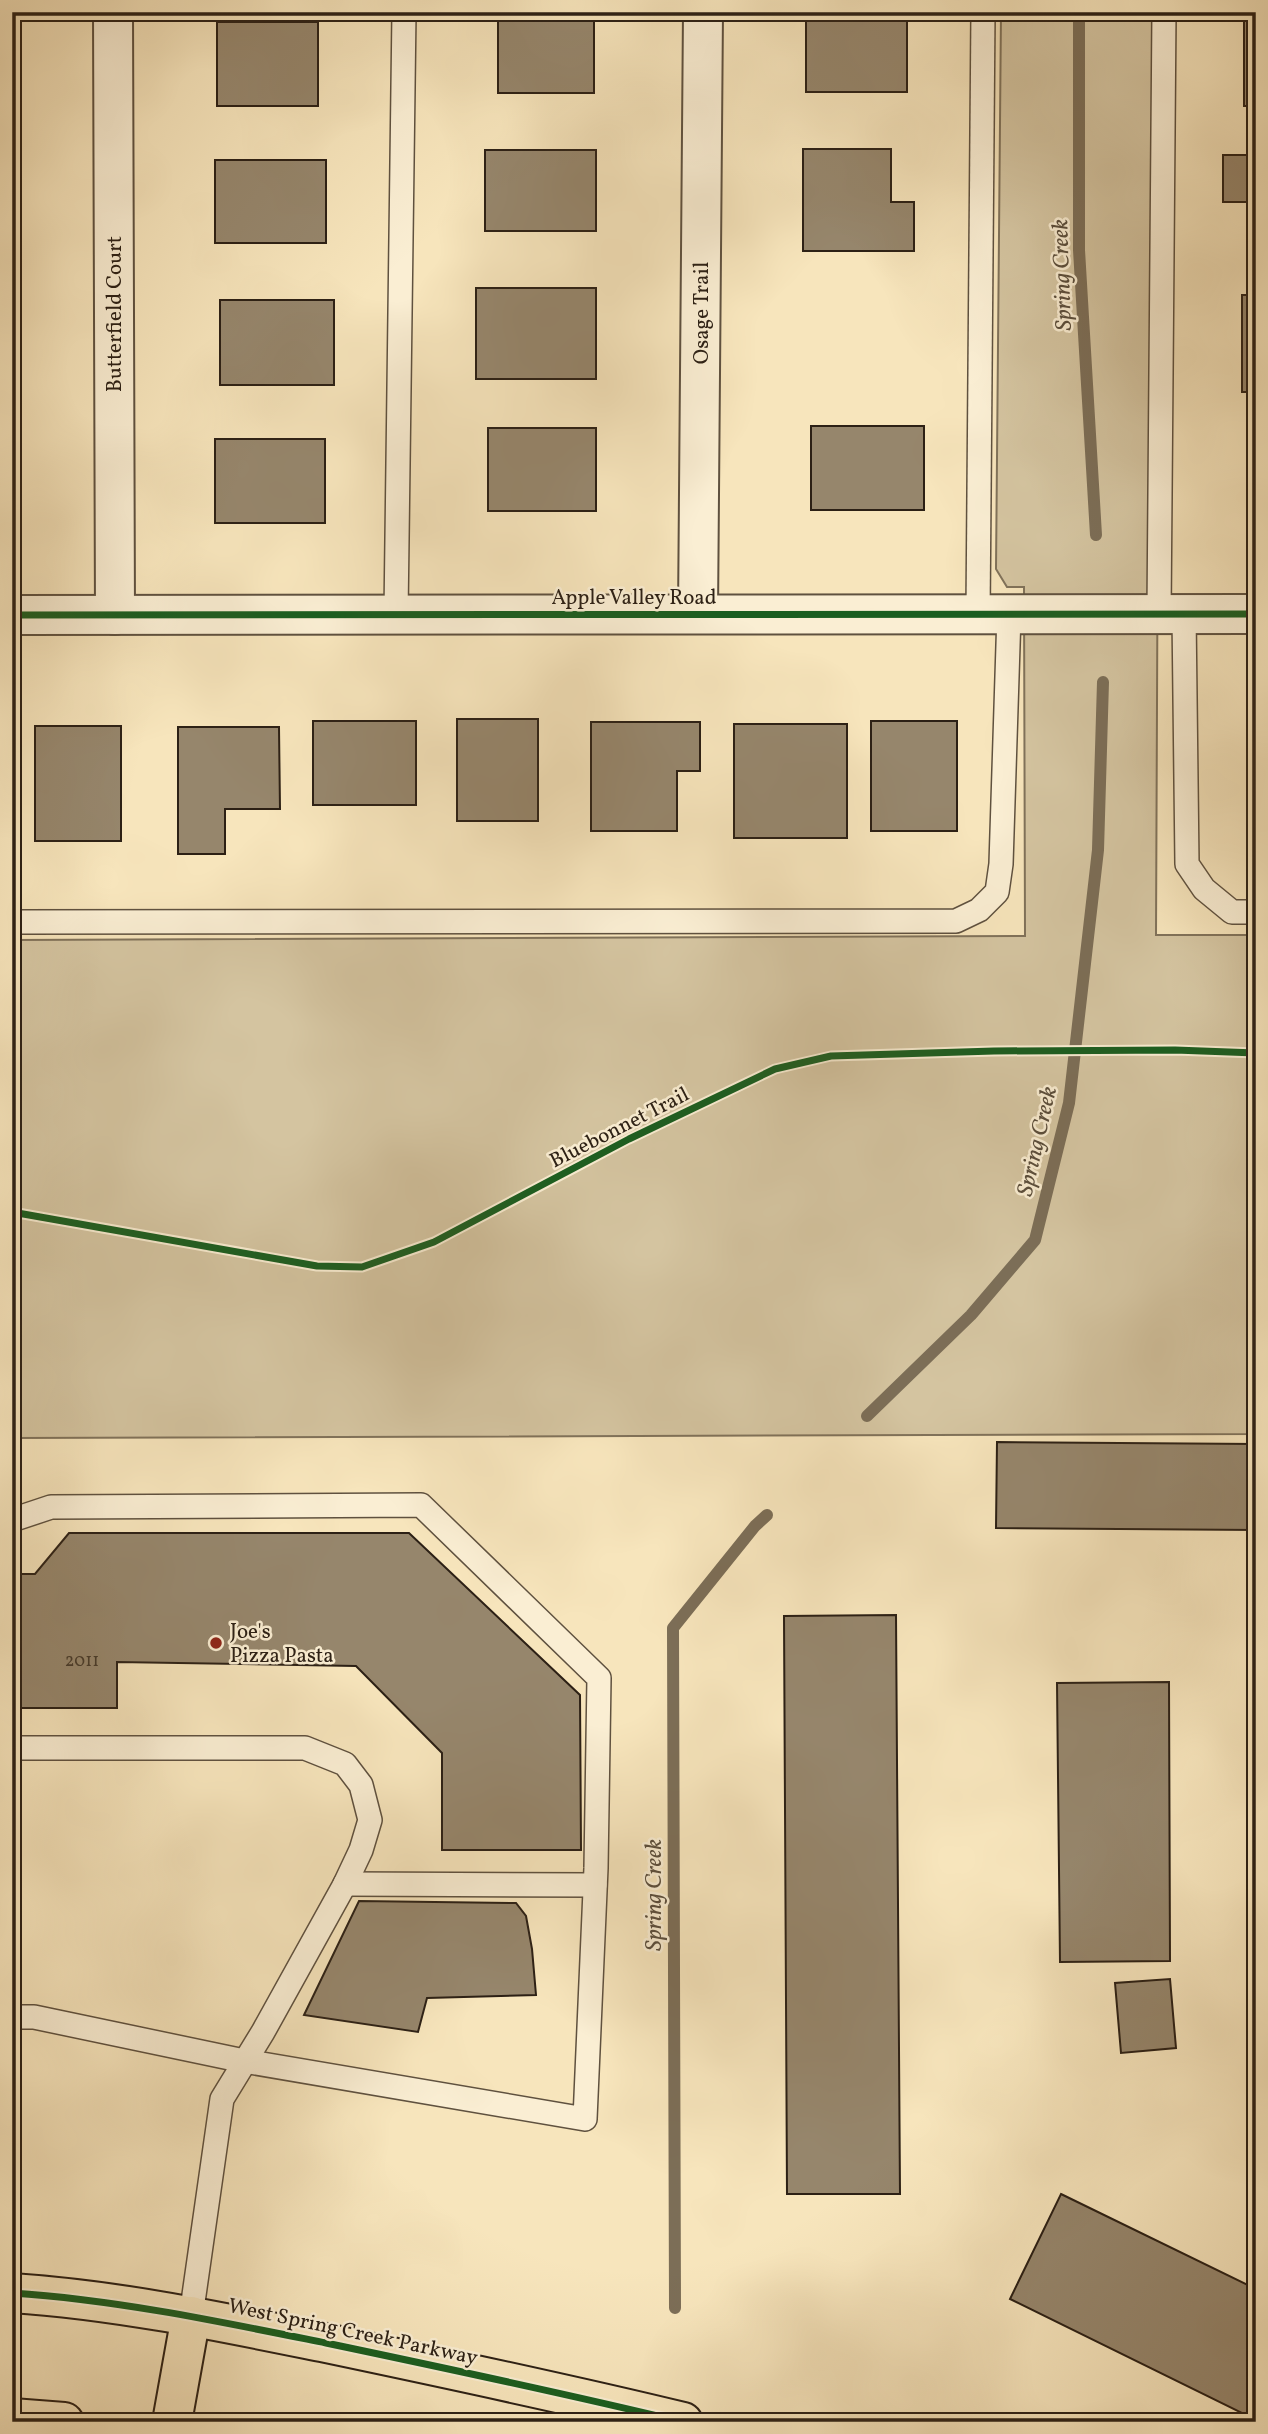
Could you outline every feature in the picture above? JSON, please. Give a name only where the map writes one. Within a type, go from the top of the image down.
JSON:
[{"type":"main road","name":"West Spring Creek Parkway","points":[[12,2293],[191,2316],[460,2371],[683,2422]]},
{"type":"main road","points":[[172,2422],[191,2316]]},
{"type":"main road","points":[[12,2418],[64,2422]]},
{"type":"street","name":"Butterfield Court","points":[[113,12],[115,615]]},
{"type":"street","name":"Osage Trail","points":[[698,614],[703,12]]},
{"type":"street","name":"Apple Valley Road","points":[[12,615],[1256,614]]},
{"type":"lane","points":[[396,614],[404,12]]},
{"type":"lane","points":[[12,922],[956,921],[979,910],[998,892],[1001,864],[993,614],[982,12]]},
{"type":"lane","points":[[1164,12],[1171,614],[1187,864],[1204,889],[1233,912],[1256,912]]},
{"type":"lane","points":[[12,1520],[51,1507],[421,1505],[599,1678],[595,1885],[585,2119],[244,2061],[34,2017],[12,2017]]},
{"type":"lane","points":[[12,1748],[305,1748],[345,1764],[361,1785],[370,1820],[361,1850],[263,2032],[222,2099],[191,2316]]},
{"type":"lane","points":[[345,1884],[595,1885]]},
{"type":"shaded area","points":[[1001,12],[1160,12],[1156,935],[1256,935],[1256,1434],[12,1438],[12,940],[1025,936],[1024,587],[1007,587],[996,569]]},
{"type":"building","points":[[498,12],[594,12],[594,93],[498,93]]},
{"type":"building","points":[[806,12],[907,12],[907,92],[806,92]]},
{"type":"building","points":[[1244,17],[1256,17],[1256,106],[1244,106]]},
{"type":"building","points":[[217,22],[318,22],[318,106],[217,106]]},
{"type":"building","points":[[803,149],[891,149],[891,202],[914,202],[914,251],[803,251]]},
{"type":"building","points":[[485,150],[596,150],[596,231],[485,231]]},
{"type":"building","points":[[1223,155],[1256,155],[1256,202],[1223,202]]},
{"type":"building","points":[[215,160],[326,160],[326,243],[215,243]]},
{"type":"building","points":[[476,288],[596,288],[596,379],[476,379]]},
{"type":"building","points":[[1242,295],[1256,295],[1256,392],[1242,392]]},
{"type":"building","points":[[220,300],[334,300],[334,385],[220,385]]},
{"type":"building","points":[[811,426],[924,426],[924,510],[811,510]]},
{"type":"building","points":[[488,428],[596,428],[596,511],[488,511]]},
{"type":"building","points":[[215,439],[325,439],[325,523],[215,523]]},
{"type":"building","points":[[457,719],[538,719],[538,821],[457,821]]},
{"type":"building","points":[[313,721],[416,721],[416,805],[313,805]]},
{"type":"building","points":[[871,721],[957,721],[957,831],[871,831]]},
{"type":"building","points":[[591,722],[700,722],[700,771],[677,771],[677,831],[591,831]]},
{"type":"building","points":[[734,724],[847,724],[847,838],[734,838]]},
{"type":"building","points":[[35,726],[121,726],[121,841],[35,841]]},
{"type":"building","points":[[178,727],[279,727],[280,809],[225,809],[225,854],[178,854]]},
{"type":"building","points":[[997,1442],[1256,1444],[1256,1530],[996,1528]]},
{"type":"building","points":[[69,1533],[409,1533],[580,1695],[581,1850],[442,1850],[442,1753],[356,1666],[117,1662],[117,1708],[12,1708],[12,1574],[35,1574]]},
{"type":"building","points":[[896,1615],[900,2194],[787,2194],[784,1616]]},
{"type":"building","points":[[1169,1682],[1170,1961],[1060,1962],[1057,1683]]},
{"type":"building","points":[[359,1901],[516,1903],[526,1916],[536,1995],[427,1998],[418,2032],[304,2015]]},
{"type":"building","points":[[1170,1979],[1176,2048],[1121,2053],[1115,1983]]},
{"type":"building","points":[[1061,2194],[1256,2289],[1256,2420],[1010,2299]]},
{"type":"waterway","name":"Spring Creek","points":[[1079,12],[1079,250],[1096,535]]},
{"type":"waterway","name":"Spring Creek","points":[[867,1416],[971,1315],[1035,1240],[1069,1103],[1098,850],[1103,682]]},
{"type":"waterway","name":"Spring Creek","points":[[675,2308],[673,1628],[755,1526],[767,1515]]},
{"type":"cycle path","points":[[12,615],[1256,614]]},
{"type":"cycle path","name":"Bluebonnet Trail","points":[[12,1212],[317,1266],[362,1267],[434,1242],[629,1139],[775,1069],[831,1056],[994,1051],[1175,1050],[1256,1053]]},
{"type":"cycle path","points":[[12,2293],[131,2306],[209,2320],[460,2371],[683,2422]]},
{"type":"place","name":"Joe's Pizza Pasta","points":[[216,1643]]}]
